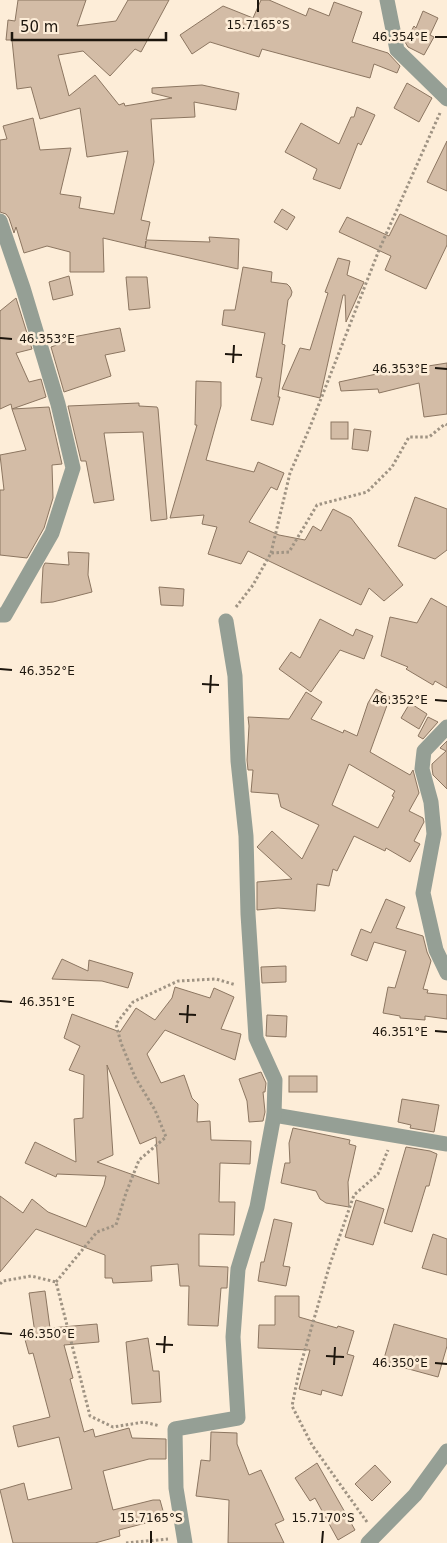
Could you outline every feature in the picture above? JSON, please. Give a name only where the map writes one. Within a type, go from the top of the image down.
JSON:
[{"type":"street","points":[[387,0],[397,50],[447,99]]},
{"type":"street","points":[[0,221],[23,288],[58,404],[73,468],[52,533],[4,615],[0,615]]},
{"type":"street","points":[[184,1540],[176,1488],[175,1429],[238,1418],[233,1337],[238,1269],[257,1207],[274,1115],[275,1080],[256,1038],[248,914],[246,836],[238,761],[235,676],[226,621]]},
{"type":"street","points":[[447,727],[424,751],[422,769],[431,802],[434,834],[423,893],[436,950],[447,973]]},
{"type":"street","points":[[274,1115],[447,1144]]},
{"type":"street","points":[[373,1539],[416,1496],[447,1451]]},
{"type":"path","points":[[226,621],[253,585],[271,553],[290,473],[310,427],[379,250],[447,99]]},
{"type":"path","points":[[271,553],[289,552],[317,505],[367,492],[392,467],[409,437],[429,437],[447,424]]},
{"type":"path","points":[[56,1282],[97,1232],[116,1225],[139,1160],[166,1137],[155,1110],[135,1077],[121,1043],[116,1024],[133,1002],[178,981],[216,979],[253,991]]},
{"type":"path","points":[[373,1539],[312,1446],[292,1406],[300,1367],[330,1264],[354,1195],[378,1174],[393,1135]]},
{"type":"path","points":[[0,1284],[2,1280],[31,1276],[56,1282]]},
{"type":"path","points":[[56,1282],[90,1416],[114,1427],[144,1422],[175,1429]]},
{"type":"path","points":[[126,1543],[184,1540]]},
{"type":"building","points":[[18,0],[86,0],[77,26],[116,21],[128,0],[169,0],[141,52],[135,49],[110,76],[83,51],[58,55],[69,96],[95,75],[119,105],[124,103],[125,106],[172,98],[152,93],[152,88],[202,85],[239,93],[236,110],[194,102],[195,117],[151,119],[154,162],[141,220],[150,222],[146,240],[210,242],[209,237],[239,239],[238,269],[103,238],[104,272],[70,272],[70,252],[47,246],[24,253],[16,227],[14,233],[9,218],[6,214],[0,212],[0,140],[7,139],[3,126],[33,118],[40,150],[71,148],[60,194],[81,197],[79,208],[114,214],[128,151],[87,157],[80,108],[40,119],[31,87],[17,89],[12,40],[6,40],[8,20],[15,21]]},
{"type":"building","points":[[261,0],[269,0],[306,16],[309,8],[329,16],[334,2],[362,12],[352,42],[388,53],[400,66],[397,73],[374,64],[370,78],[262,49],[259,57],[210,42],[192,54],[180,35],[223,6],[253,18]]},
{"type":"building","points":[[423,11],[438,18],[430,35],[434,37],[424,55],[408,47],[405,42],[414,26],[416,28]]},
{"type":"building","points":[[407,83],[432,98],[419,122],[394,108]]},
{"type":"building","points":[[357,107],[375,115],[361,145],[358,143],[340,189],[313,179],[317,169],[285,152],[301,123],[339,144],[351,117],[354,117]]},
{"type":"building","points":[[447,141],[447,191],[427,182]]},
{"type":"building","points":[[282,209],[295,217],[287,230],[274,222]]},
{"type":"building","points":[[400,214],[447,236],[447,245],[426,289],[385,270],[391,256],[339,232],[347,217],[389,236]]},
{"type":"building","points":[[338,258],[350,261],[347,275],[364,282],[346,322],[345,295],[343,295],[320,398],[282,389],[300,348],[310,350],[328,293],[325,292]]},
{"type":"building","points":[[243,267],[272,272],[271,282],[287,284],[292,292],[288,300],[282,344],[285,345],[278,397],[280,397],[273,425],[251,420],[262,378],[256,377],[265,333],[222,325],[224,310],[235,310]]},
{"type":"building","points":[[69,276],[73,295],[53,300],[49,282]]},
{"type":"building","points":[[126,277],[147,277],[150,308],[129,310]]},
{"type":"building","points":[[16,298],[32,349],[16,353],[29,382],[41,379],[46,397],[12,409],[11,404],[0,409],[0,311]]},
{"type":"building","points":[[120,328],[125,351],[105,355],[111,376],[64,392],[51,347],[73,339],[73,337]]},
{"type":"building","points":[[428,363],[428,366],[447,363],[447,414],[424,417],[419,383],[379,393],[378,389],[341,391],[339,382]]},
{"type":"building","points":[[196,381],[221,382],[221,406],[206,460],[254,472],[258,462],[284,473],[277,490],[271,487],[249,522],[279,535],[305,540],[313,526],[321,531],[333,509],[351,518],[403,585],[384,601],[369,588],[361,605],[248,551],[241,564],[208,554],[217,527],[202,524],[204,515],[170,518],[197,425],[195,425]]},
{"type":"building","points":[[139,403],[139,406],[157,407],[158,409],[167,519],[151,521],[143,432],[104,433],[114,500],[94,503],[86,461],[81,461],[68,406]]},
{"type":"building","points":[[49,407],[62,464],[52,465],[53,498],[44,528],[27,558],[0,555],[0,490],[4,490],[0,455],[26,450],[12,409]]},
{"type":"building","points":[[331,422],[348,422],[348,439],[331,439]]},
{"type":"building","points":[[354,429],[371,431],[368,451],[352,449]]},
{"type":"building","points":[[415,497],[447,509],[447,550],[435,559],[398,546]]},
{"type":"building","points":[[68,552],[89,553],[88,575],[92,592],[53,602],[41,603],[43,567],[45,563],[69,565]]},
{"type":"building","points":[[159,587],[184,589],[183,606],[161,605]]},
{"type":"building","points":[[431,598],[447,607],[447,688],[435,681],[433,685],[406,669],[408,667],[381,656],[390,617],[417,623]]},
{"type":"building","points":[[320,619],[353,636],[356,629],[373,636],[364,659],[340,650],[311,692],[279,669],[291,652],[300,658]]},
{"type":"building","points":[[376,689],[390,697],[370,752],[410,775],[413,770],[419,793],[409,811],[423,818],[424,822],[414,841],[420,844],[410,862],[386,848],[385,851],[354,836],[337,871],[333,869],[329,886],[317,884],[315,911],[278,908],[257,910],[257,882],[292,879],[257,847],[272,831],[302,859],[319,825],[281,807],[278,794],[251,792],[253,770],[248,770],[247,760],[248,717],[289,719],[306,692],[322,702],[311,719],[343,733],[344,730],[357,736],[368,703]],"holes":[[[349,764],[395,791],[392,796],[394,797],[378,828],[332,805]]]},
{"type":"building","points":[[410,703],[427,714],[419,729],[401,718]]},
{"type":"building","points":[[428,717],[438,722],[423,739],[418,736]]},
{"type":"building","points":[[447,741],[447,789],[433,775],[432,764],[446,751],[440,748]]},
{"type":"building","points":[[386,899],[405,907],[396,928],[423,936],[431,961],[423,989],[428,990],[427,993],[447,995],[447,1019],[425,1016],[425,1020],[400,1018],[400,1016],[383,1013],[388,987],[395,988],[406,951],[374,942],[367,961],[351,955],[361,929],[371,933]]},
{"type":"building","points":[[62,959],[88,971],[89,960],[133,973],[128,988],[102,981],[52,979]]},
{"type":"building","points":[[286,966],[286,982],[262,983],[261,967]]},
{"type":"building","points":[[175,987],[210,998],[214,988],[234,997],[221,1029],[241,1034],[235,1060],[165,1030],[147,1054],[161,1083],[184,1075],[192,1098],[198,1104],[197,1122],[210,1121],[211,1140],[251,1141],[250,1164],[220,1163],[219,1202],[235,1202],[234,1235],[199,1234],[199,1266],[228,1267],[227,1288],[221,1288],[218,1326],[188,1325],[189,1286],[180,1286],[178,1264],[151,1266],[152,1281],[113,1283],[112,1278],[105,1278],[105,1255],[36,1229],[0,1272],[0,1196],[23,1213],[32,1199],[48,1212],[86,1227],[104,1185],[106,1176],[57,1174],[56,1177],[25,1163],[35,1142],[76,1162],[74,1119],[83,1118],[84,1075],[69,1070],[80,1046],[64,1038],[72,1014],[120,1032],[136,1008],[155,1020],[172,998]],"holes":[[[107,1065],[140,1144],[156,1137],[159,1184],[97,1162],[113,1155]]]},
{"type":"building","points":[[267,1015],[287,1016],[286,1037],[266,1036]]},
{"type":"building","points":[[261,1072],[266,1083],[265,1092],[263,1092],[265,1112],[263,1121],[249,1122],[247,1101],[239,1079]]},
{"type":"building","points":[[289,1076],[317,1076],[317,1092],[289,1092]]},
{"type":"building","points":[[402,1099],[439,1105],[434,1132],[410,1128],[411,1125],[398,1122]]},
{"type":"building","points":[[293,1128],[350,1140],[349,1144],[356,1146],[348,1182],[349,1207],[326,1203],[320,1199],[316,1191],[281,1183],[285,1163],[290,1163],[289,1143]]},
{"type":"building","points":[[406,1147],[437,1154],[429,1186],[426,1186],[412,1232],[384,1223]]},
{"type":"building","points":[[356,1200],[384,1209],[373,1245],[345,1237]]},
{"type":"building","points":[[274,1219],[292,1223],[283,1266],[290,1267],[286,1286],[258,1281],[261,1262],[264,1262]]},
{"type":"building","points":[[433,1234],[447,1239],[447,1275],[422,1268]]},
{"type":"building","points":[[45,1291],[50,1328],[97,1324],[99,1342],[64,1345],[73,1378],[70,1379],[84,1432],[93,1429],[95,1437],[129,1428],[132,1438],[166,1439],[166,1459],[149,1459],[103,1471],[113,1510],[160,1500],[165,1518],[119,1530],[120,1536],[95,1543],[13,1543],[0,1490],[24,1483],[28,1500],[72,1489],[59,1437],[18,1447],[13,1426],[50,1417],[33,1353],[29,1354],[24,1336],[35,1333],[29,1293]]},
{"type":"building","points":[[275,1296],[299,1296],[299,1317],[354,1331],[347,1354],[354,1356],[342,1396],[322,1390],[321,1395],[299,1389],[310,1350],[258,1348],[259,1325],[275,1325]]},
{"type":"building","points":[[394,1324],[447,1339],[447,1346],[438,1377],[383,1362]]},
{"type":"building","points":[[148,1338],[153,1371],[159,1371],[161,1402],[132,1404],[126,1342]]},
{"type":"building","points":[[211,1432],[237,1433],[237,1444],[249,1475],[261,1470],[284,1520],[275,1524],[284,1543],[228,1543],[229,1500],[196,1496],[201,1460],[210,1461]]},
{"type":"building","points":[[317,1463],[355,1530],[338,1540],[315,1498],[310,1501],[295,1478]]},
{"type":"building","points":[[375,1465],[391,1482],[372,1501],[355,1484]]}]
